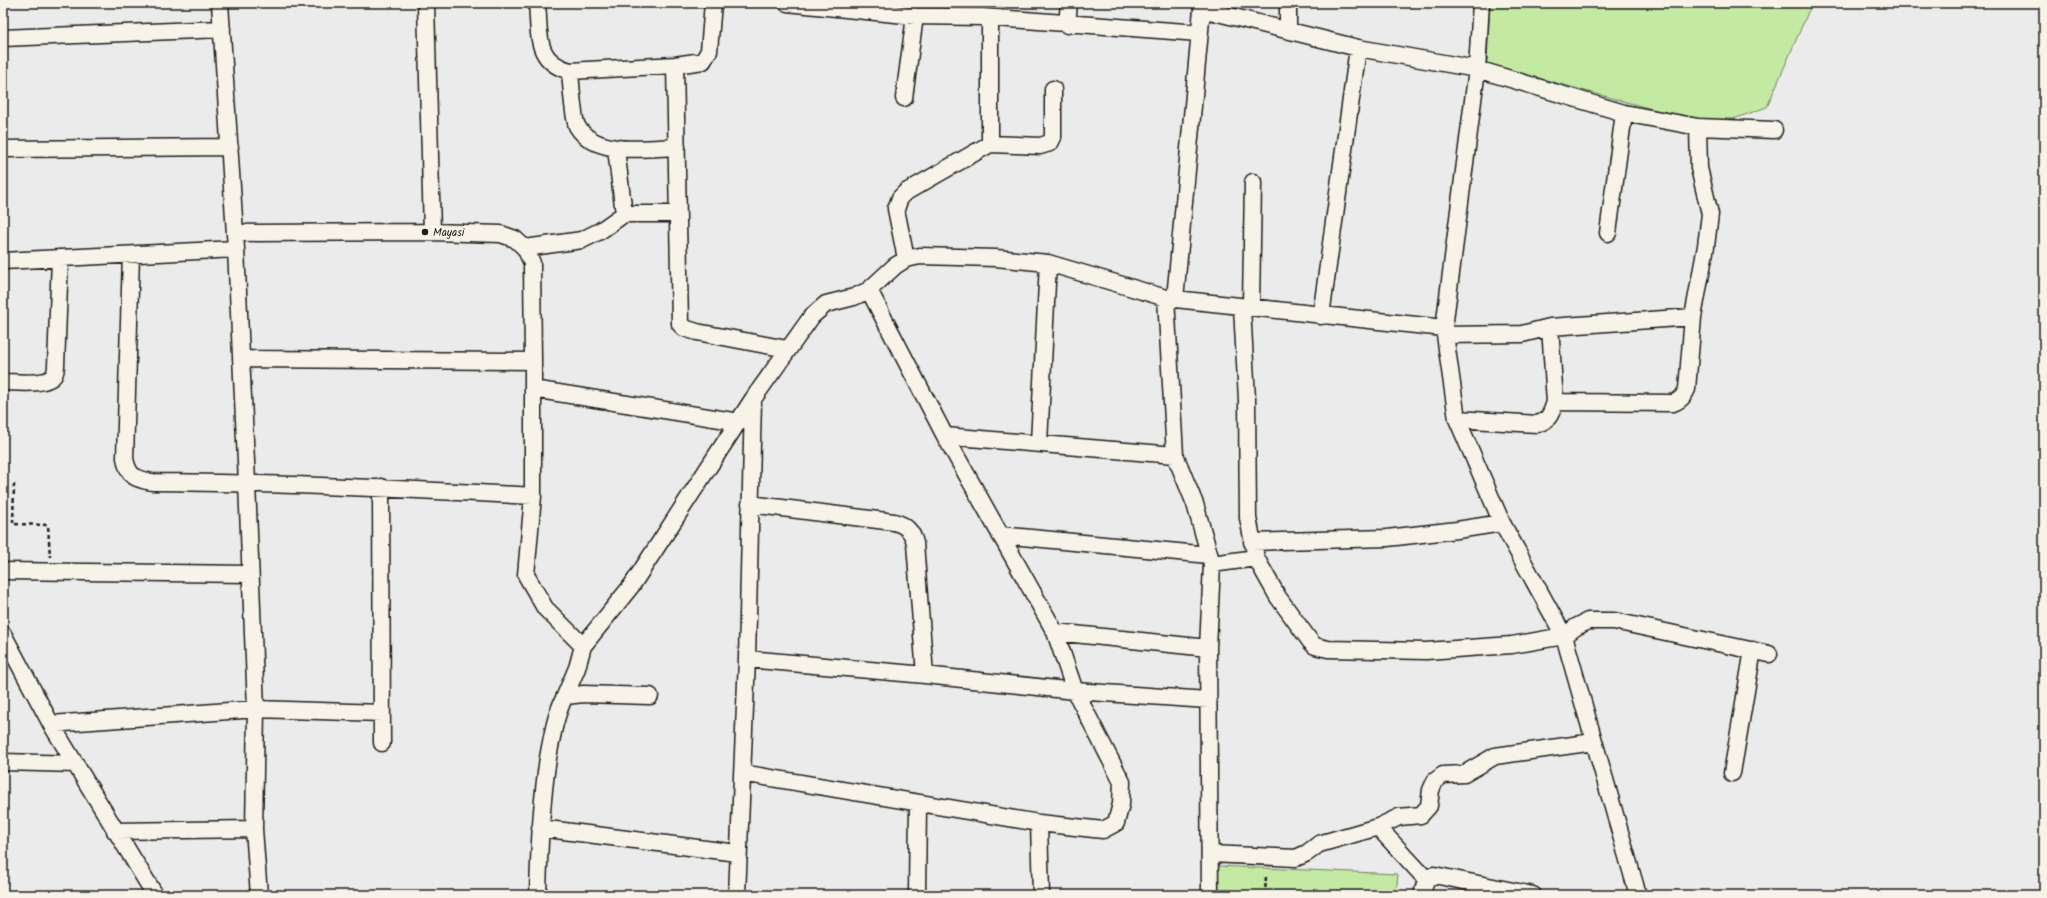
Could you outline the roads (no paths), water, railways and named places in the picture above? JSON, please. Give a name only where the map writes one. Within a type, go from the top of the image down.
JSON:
[{"type":"street","points":[[220,3],[236,241],[247,483],[256,709],[254,829],[259,895]]},
{"type":"street","points":[[426,3],[432,232]]},
{"type":"street","points":[[537,3],[540,47],[546,58],[556,67],[570,71],[675,65],[699,62],[707,57],[709,51],[713,3]]},
{"type":"street","points":[[787,3],[915,16],[985,12],[1067,25],[1199,34]]},
{"type":"street","points":[[1067,25],[1069,3]]},
{"type":"street","points":[[1288,3],[1288,30]]},
{"type":"street","points":[[1480,3],[1477,69],[1445,331],[1457,419],[1502,523],[1564,636],[1638,895]]},
{"type":"street","points":[[1210,895],[1208,648],[1211,560],[1195,504],[1174,454],[1171,299],[1202,6],[1358,48],[1477,69],[1624,113],[1698,127],[1774,130]]},
{"type":"street","points":[[985,12],[990,144]]},
{"type":"street","points":[[904,98],[915,16]]},
{"type":"street","points":[[3,38],[222,29]]},
{"type":"street","points":[[1321,316],[1358,48]]},
{"type":"street","points":[[675,65],[680,324],[684,328],[697,332],[787,348]]},
{"type":"street","points":[[570,71],[576,124],[594,141],[616,149],[677,147]]},
{"type":"street","points":[[906,259],[896,209],[900,198],[906,192],[990,144],[1040,146],[1050,143],[1053,137],[1053,89]]},
{"type":"street","points":[[1608,232],[1624,113]]},
{"type":"street","points":[[1555,402],[1674,403],[1680,400],[1687,389],[1693,317],[1706,246],[1710,214],[1700,168],[1698,127]]},
{"type":"street","points":[[3,149],[230,147]]},
{"type":"street","points":[[616,149],[624,214]]},
{"type":"street","points":[[1253,182],[1246,307],[1248,518],[1256,558],[1278,597],[1310,641],[1320,648],[1426,650],[1472,649],[1512,645],[1564,636],[1576,627],[1588,621],[1614,621],[1769,654]]},
{"type":"street","points":[[525,248],[582,240],[600,231],[624,214],[677,214]]},
{"type":"street","points":[[3,261],[131,255],[236,241],[432,232],[501,234],[515,239],[525,248],[532,263],[533,496],[526,575],[545,608],[583,646]]},
{"type":"street","points":[[131,255],[125,458],[126,468],[138,479],[152,482],[381,487],[533,496]]},
{"type":"street","points":[[538,895],[540,828],[544,782],[551,741],[557,716],[577,668],[583,646],[632,585],[787,348],[818,310],[826,304],[854,297],[869,290],[895,266],[906,259],[920,256],[996,258],[1048,263],[1171,299],[1445,331],[1522,334],[1550,327],[1693,317]]},
{"type":"street","points":[[3,382],[40,382],[48,380],[54,375],[56,366],[60,258]]},
{"type":"street","points":[[1040,443],[1048,263]]},
{"type":"street","points":[[742,773],[918,804],[1039,823],[1103,830],[1116,823],[1121,804],[1122,782],[1075,692],[1054,632],[945,436],[869,290]]},
{"type":"street","points":[[1457,419],[1537,424],[1545,422],[1550,418],[1555,402],[1550,327]]},
{"type":"street","points":[[241,359],[533,361]]},
{"type":"street","points":[[533,389],[738,422]]},
{"type":"street","points":[[737,895],[737,853],[742,773],[746,659],[753,399]]},
{"type":"street","points":[[945,436],[1174,454]]},
{"type":"street","points":[[381,487],[382,743]]},
{"type":"street","points":[[750,504],[894,522],[902,524],[909,529],[913,535],[915,548],[925,675]]},
{"type":"street","points":[[1252,542],[1387,538],[1502,523]]},
{"type":"street","points":[[1000,535],[1211,560],[1256,558]]},
{"type":"street","points":[[3,571],[250,574]]},
{"type":"street","points":[[1054,632],[1208,648]]},
{"type":"street","points":[[3,634],[51,724],[155,895]]},
{"type":"street","points":[[1732,773],[1753,650]]},
{"type":"street","points":[[746,659],[925,675],[1075,692],[1208,700]]},
{"type":"street","points":[[565,696],[584,694],[650,696]]},
{"type":"street","points":[[51,724],[256,709],[382,713]]},
{"type":"street","points":[[1210,854],[1296,858],[1307,853],[1319,844],[1378,827],[1399,817],[1421,815],[1429,806],[1431,790],[1435,781],[1443,775],[1464,774],[1495,756],[1594,742]]},
{"type":"street","points":[[3,762],[76,764]]},
{"type":"street","points":[[917,895],[918,804]]},
{"type":"street","points":[[1039,823],[1041,895]]},
{"type":"street","points":[[1378,827],[1426,879]]},
{"type":"street","points":[[540,828],[737,853]]},
{"type":"street","points":[[115,830],[254,829]]},
{"type":"street","points":[[1422,895],[1426,879],[1434,875],[1533,895]]},
{"type":"place","name":"Mayasi","points":[[425,232]]}]
